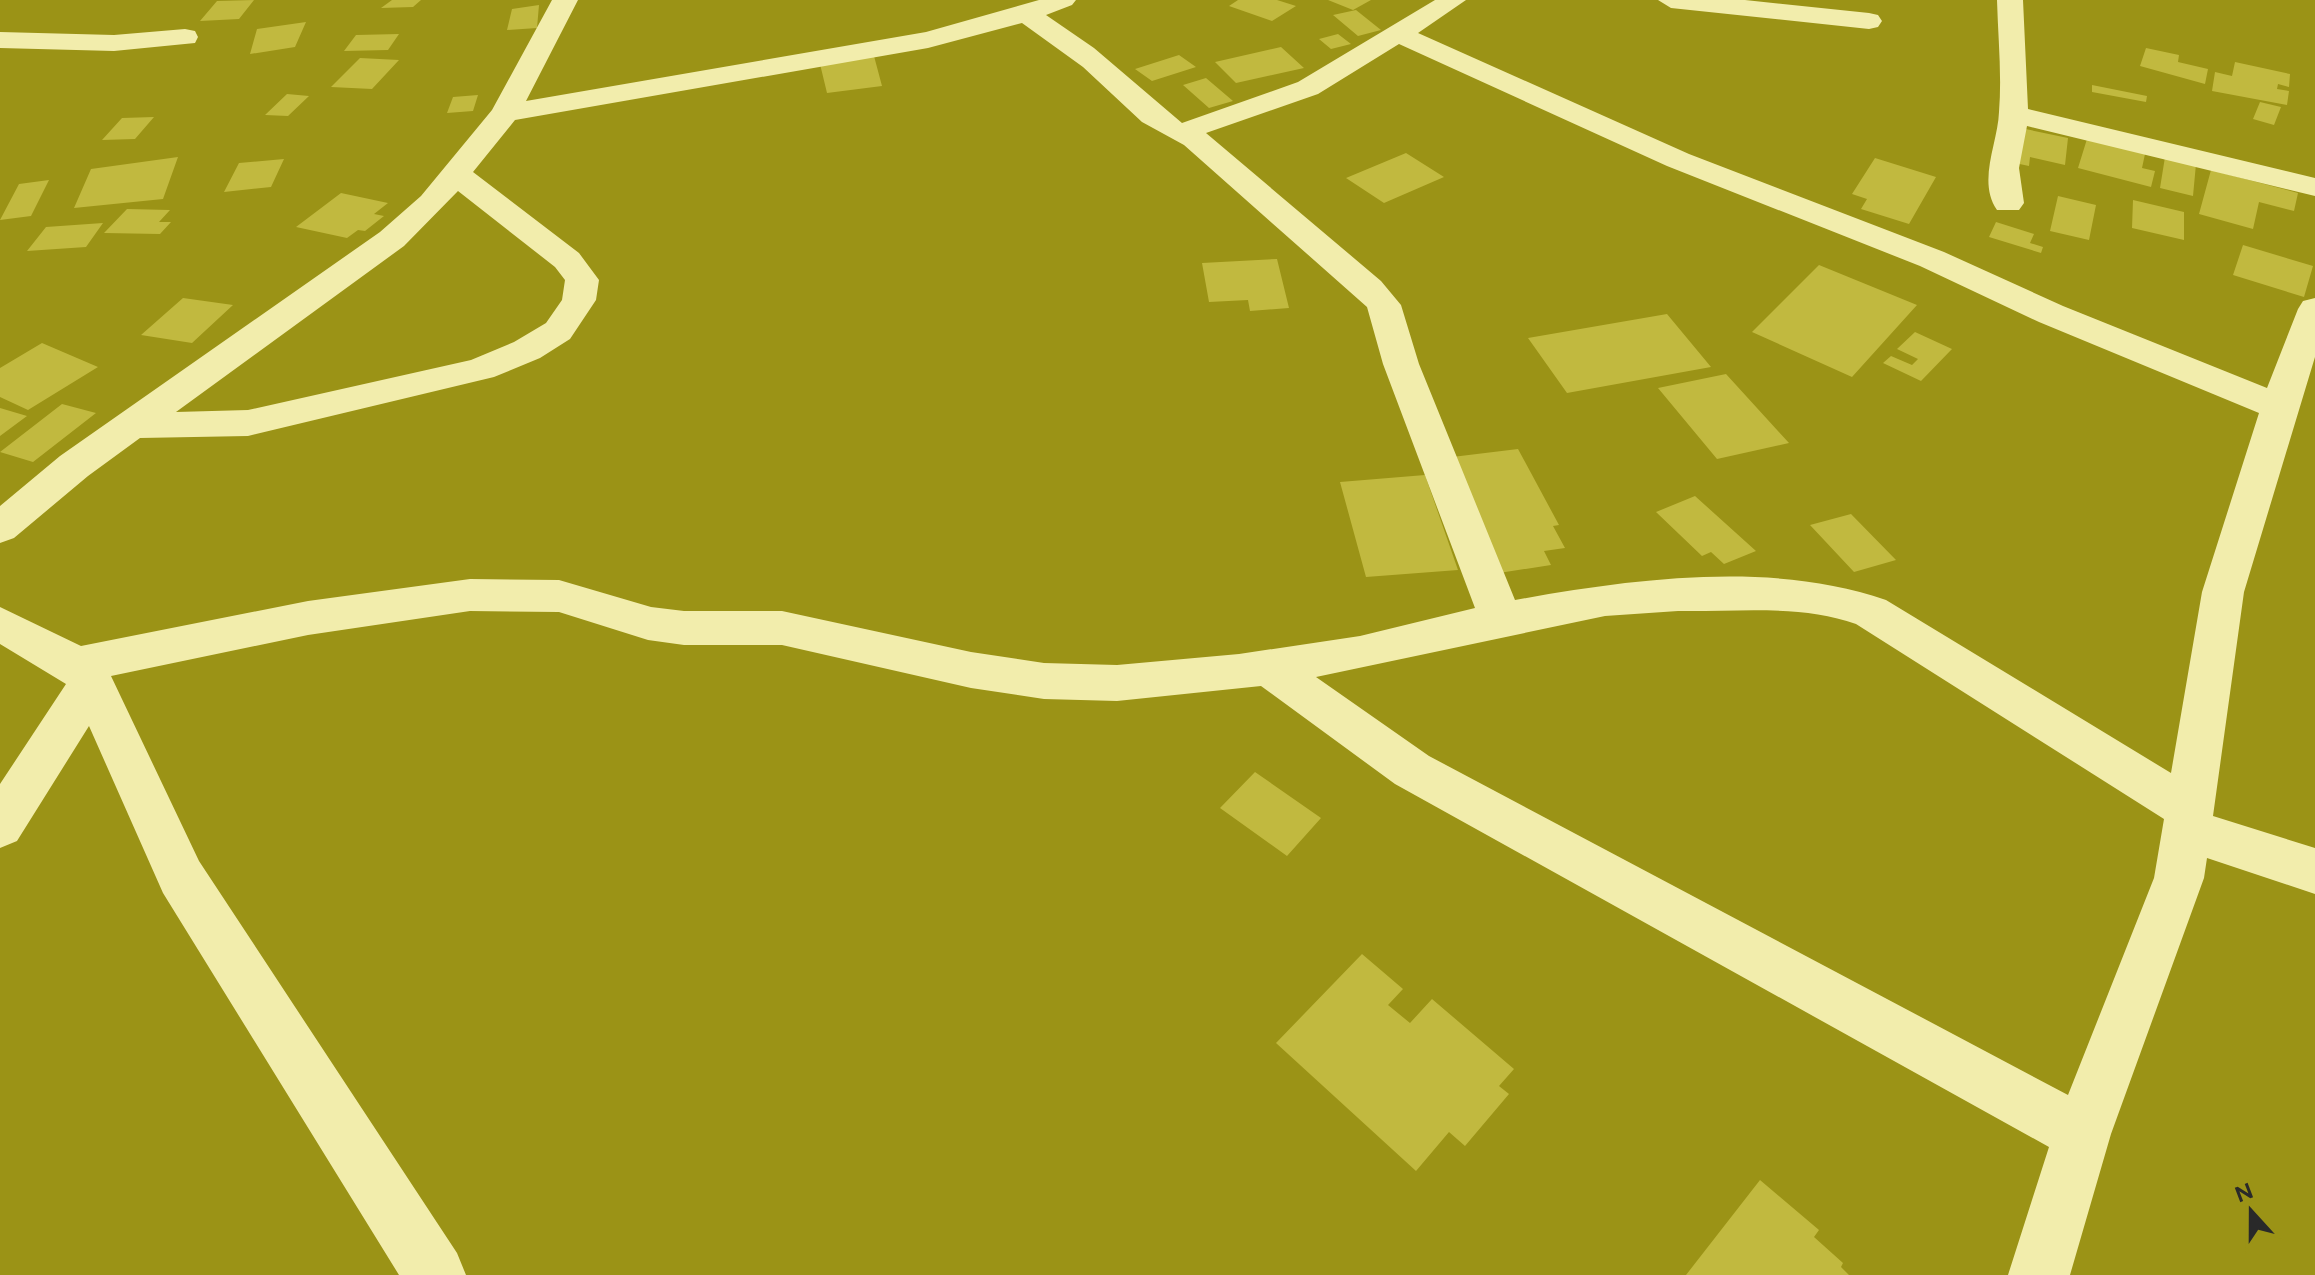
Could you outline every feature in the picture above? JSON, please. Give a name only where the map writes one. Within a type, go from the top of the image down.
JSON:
[{"type":"street","points":[[0,528],[74,466],[392,239],[432,203],[505,113],[565,0]]},
{"type":"street","points":[[505,113],[928,40],[1026,14],[1063,0]]},
{"type":"street","points":[[1189,137],[1189,131],[1193,128],[1308,88],[1400,35],[1453,0]]},
{"type":"street","points":[[1671,0],[1869,21]]},
{"type":"street","points":[[2008,203],[2004,168],[2014,114],[2010,0]]},
{"type":"street","points":[[1026,14],[1074,45],[1146,114],[1189,137],[1369,288],[1384,305],[1401,364],[1501,619]]},
{"type":"street","points":[[1400,35],[1665,155],[1932,259],[2051,314],[2295,388]]},
{"type":"street","points":[[0,40],[114,43],[185,37]]},
{"type":"street","points":[[2014,114],[2315,187]]},
{"type":"street","points":[[133,425],[248,423],[291,414],[481,369],[527,350],[558,331],[579,300],[582,280],[567,260],[455,173]]},
{"type":"street","points":[[2039,1275],[2082,1134],[2130,1000],[2168,912],[2179,878],[2223,592],[2295,388],[2315,309]]},
{"type":"street","points":[[0,826],[84,674],[308,618],[470,595],[559,596],[602,606],[648,623],[684,628],[807,631],[971,670],[1044,681],[1117,683],[1269,668],[1360,653],[1501,619],[1605,600],[1678,595],[1793,596],[1840,601],[1871,612],[2187,819],[2315,871]]},
{"type":"street","points":[[0,624],[84,674],[181,877],[435,1275]]},
{"type":"street","points":[[1269,668],[1412,770],[2082,1134]]},
{"type":"building","points":[[254,0],[239,19],[200,21],[217,1]]},
{"type":"building","points":[[392,0],[421,0],[413,7],[381,8]]},
{"type":"building","points":[[1238,0],[1277,0],[1296,6],[1272,21],[1229,6]]},
{"type":"building","points":[[1328,0],[1371,0],[1353,10]]},
{"type":"building","points":[[539,5],[537,28],[507,30],[512,9]]},
{"type":"building","points":[[1356,10],[1381,30],[1358,36],[1333,15]]},
{"type":"building","points":[[306,22],[295,47],[250,54],[257,29]]},
{"type":"building","points":[[399,34],[388,50],[344,51],[356,35]]},
{"type":"building","points":[[1338,34],[1351,44],[1331,49],[1319,39]]},
{"type":"building","points":[[1281,47],[1304,68],[1236,83],[1215,62]]},
{"type":"building","points":[[2146,48],[2179,55],[2178,62],[2208,69],[2205,84],[2140,66]]},
{"type":"building","points":[[1179,55],[1196,67],[1152,81],[1135,69]]},
{"type":"building","points":[[874,56],[882,86],[827,93],[820,64]]},
{"type":"building","points":[[360,58],[399,60],[372,89],[331,87]]},
{"type":"building","points":[[2235,62],[2290,74],[2289,87],[2278,84],[2277,89],[2289,91],[2287,105],[2212,91],[2215,72],[2232,76]]},
{"type":"building","points":[[1206,78],[1233,101],[1209,108],[1183,85]]},
{"type":"building","points":[[2092,85],[2147,96],[2146,102],[2092,92]]},
{"type":"building","points":[[287,94],[309,96],[288,116],[265,115]]},
{"type":"building","points":[[478,95],[473,111],[447,113],[453,97]]},
{"type":"building","points":[[2260,102],[2281,107],[2274,125],[2253,119]]},
{"type":"building","points":[[154,117],[135,139],[102,140],[122,118]]},
{"type":"building","points":[[2016,127],[2068,138],[2065,165],[2030,157],[2029,166],[2010,162]]},
{"type":"building","points":[[2087,139],[2145,154],[2142,168],[2155,171],[2151,187],[2078,168]]},
{"type":"building","points":[[1406,153],[1444,177],[1384,203],[1346,178]]},
{"type":"building","points":[[178,157],[163,199],[74,208],[91,169]]},
{"type":"building","points":[[2165,157],[2196,164],[2193,196],[2160,188]]},
{"type":"building","points":[[1875,158],[1936,177],[1909,224],[1861,209],[1867,199],[1852,194]]},
{"type":"building","points":[[284,159],[271,187],[224,192],[239,163]]},
{"type":"building","points":[[2211,170],[2298,193],[2294,211],[2259,202],[2253,229],[2199,214]]},
{"type":"building","points":[[49,180],[31,216],[0,220],[19,184]]},
{"type":"building","points":[[341,193],[388,203],[374,214],[384,216],[365,231],[358,230],[347,238],[296,227]]},
{"type":"building","points":[[2058,196],[2096,205],[2089,240],[2050,231]]},
{"type":"building","points":[[2133,200],[2184,212],[2184,240],[2132,228]]},
{"type":"building","points":[[127,209],[170,210],[159,222],[171,222],[160,234],[104,233]]},
{"type":"building","points":[[1996,222],[2034,234],[2030,243],[2043,247],[2041,253],[1989,237]]},
{"type":"building","points":[[103,223],[86,247],[27,251],[46,227]]},
{"type":"building","points":[[2243,245],[2313,266],[2304,297],[2233,275]]},
{"type":"building","points":[[1277,259],[1289,308],[1250,311],[1248,300],[1209,302],[1202,263]]},
{"type":"building","points":[[1819,265],[1917,305],[1852,377],[1752,332]]},
{"type":"building","points":[[183,298],[233,305],[192,343],[141,335]]},
{"type":"building","points":[[1667,314],[1711,367],[1567,393],[1528,338]]},
{"type":"building","points":[[1915,332],[1952,349],[1921,381],[1883,363],[1891,356],[1912,365],[1918,359],[1897,349]]},
{"type":"building","points":[[42,343],[98,367],[28,410],[0,397],[0,368]]},
{"type":"building","points":[[1726,374],[1789,443],[1717,459],[1658,388]]},
{"type":"building","points":[[62,404],[96,413],[33,462],[0,452]]},
{"type":"building","points":[[0,408],[27,416],[0,436]]},
{"type":"building","points":[[1518,449],[1559,525],[1553,526],[1565,548],[1544,551],[1551,565],[1499,573],[1444,458]]},
{"type":"building","points":[[1425,475],[1458,570],[1366,577],[1340,482]]},
{"type":"building","points":[[1695,496],[1756,551],[1724,564],[1711,552],[1702,556],[1656,512]]},
{"type":"building","points":[[1851,514],[1896,560],[1854,572],[1810,525]]},
{"type":"building","points":[[1255,772],[1321,818],[1287,856],[1220,808]]},
{"type":"building","points":[[1362,954],[1403,989],[1388,1005],[1410,1023],[1432,999],[1514,1069],[1499,1086],[1509,1094],[1465,1146],[1449,1132],[1416,1171],[1276,1043]]},
{"type":"building","points":[[1760,1180],[1819,1230],[1814,1237],[1843,1263],[1841,1267],[1849,1275],[1686,1275]]}]
